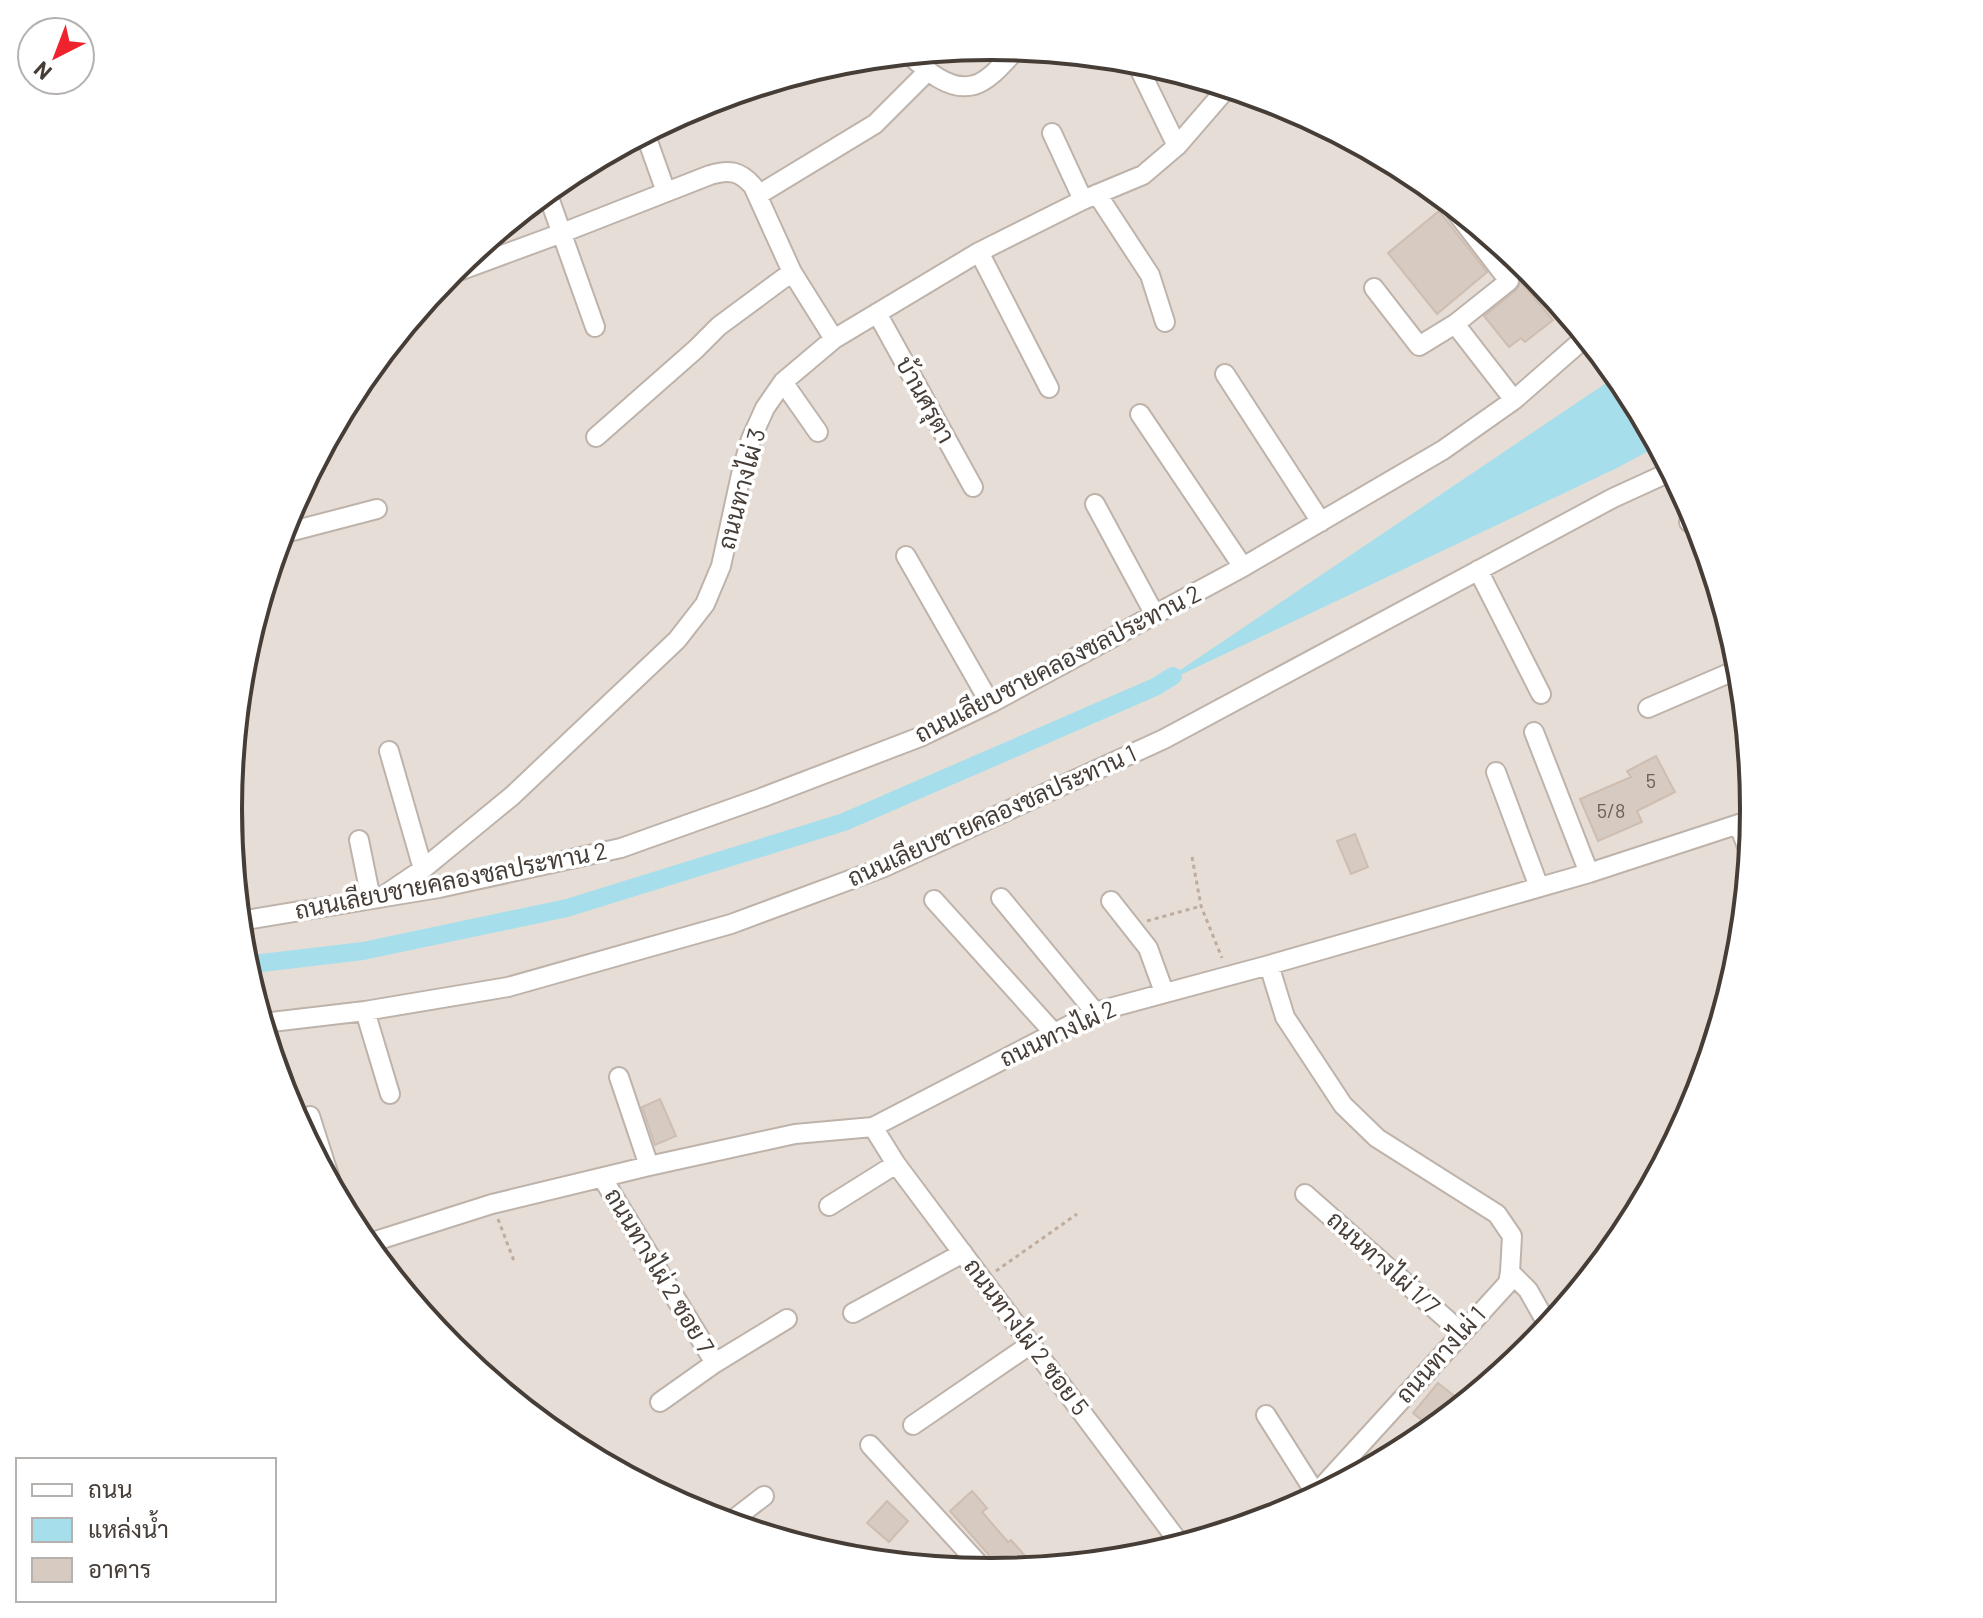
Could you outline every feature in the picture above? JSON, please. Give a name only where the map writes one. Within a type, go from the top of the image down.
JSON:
[{"type":"street","points":[[919,64],[927,72],[958,86],[976,85],[1004,60]]},
{"type":"street","points":[[758,195],[875,124],[927,72]]},
{"type":"street","points":[[1142,75],[1177,146]]},
{"type":"street","name":"ถนนทางไผ่ 3","points":[[376,898],[423,869],[512,796],[677,640],[705,604],[721,566],[751,439],[765,408],[783,382],[834,339],[979,252],[1090,197],[1143,175],[1177,146],[1220,96]]},
{"type":"street","points":[[1052,133],[1090,197],[1150,275],[1165,322]]},
{"type":"street","points":[[649,143],[666,192]]},
{"type":"street","points":[[479,264],[710,175],[729,171],[746,178],[758,195],[792,272],[834,339]]},
{"type":"street","points":[[551,204],[595,327]]},
{"type":"street","points":[[1374,288],[1419,346],[1455,324],[1509,281],[1477,240]]},
{"type":"street","points":[[979,252],[1049,388]]},
{"type":"street","points":[[596,437],[719,326],[792,272]]},
{"type":"street","name":"บ้านศรุตา","points":[[877,313],[973,487]]},
{"type":"street","points":[[1455,324],[1514,400]]},
{"type":"street","name":"ถนนเลียบชายคลองชลประทาน 2","points":[[251,919],[439,888],[621,848],[920,737],[990,703],[1243,567],[1443,450],[1514,400],[1578,344]]},
{"type":"street","points":[[1225,374],[1321,522]]},
{"type":"street","points":[[783,382],[818,432]]},
{"type":"street","points":[[1140,414],[1243,567]]},
{"type":"street","name":"ถนนเลียบชายคลองชลประทาน 1","points":[[274,1022],[365,1011],[508,987],[731,924],[882,868],[1164,739],[1613,498],[1662,476]]},
{"type":"street","points":[[1095,504],[1155,615]]},
{"type":"street","points":[[297,530],[377,509]]},
{"type":"street","points":[[906,556],[990,703]]},
{"type":"street","points":[[1478,570],[1541,694]]},
{"type":"street","points":[[1648,708],[1728,674]]},
{"type":"street","points":[[1534,732],[1589,873]]},
{"type":"street","points":[[389,751],[423,869]]},
{"type":"street","points":[[1496,772],[1539,887]]},
{"type":"street","name":"ถนนทางไผ่ 2","points":[[379,1240],[492,1204],[649,1166],[795,1134],[873,1127],[1095,1012],[1589,873],[1740,824]]},
{"type":"street","points":[[359,840],[376,898]]},
{"type":"street","points":[[1001,898],[1095,1012]]},
{"type":"street","points":[[934,900],[1053,1032]]},
{"type":"street","points":[[1111,901],[1148,948],[1164,992]]},
{"type":"street","points":[[1269,965],[1285,1017],[1343,1105],[1377,1138],[1497,1214],[1512,1236],[1509,1277],[1528,1290],[1543,1316]]},
{"type":"street","points":[[365,1011],[390,1094]]},
{"type":"street","points":[[619,1077],[649,1166]]},
{"type":"street","points":[[310,1116],[312,1123]]},
{"type":"street","name":"ถนนทางไผ่ 2 ซอย 5","points":[[873,1127],[896,1164],[1173,1535]]},
{"type":"street","points":[[829,1206],[896,1164]]},
{"type":"street","name":"ถนนทางไผ่ 2 ซอย 7","points":[[603,1179],[715,1363]]},
{"type":"street","name":"ถนนทางไผ่ 1/7","points":[[1305,1194],[1461,1332]]},
{"type":"street","points":[[853,1313],[963,1253]]},
{"type":"street","name":"ถนนทางไผ่ 1","points":[[1331,1477],[1509,1277]]},
{"type":"street","points":[[660,1402],[715,1363],[787,1319]]},
{"type":"street","points":[[913,1425],[1031,1344]]},
{"type":"street","points":[[1266,1415],[1308,1488]]},
{"type":"street","points":[[870,1445],[972,1557]]},
{"type":"street","points":[[741,1514],[764,1496]]},
{"type":"path","points":[[1192,857],[1201,906],[1230,976]]},
{"type":"path","points":[[1130,926],[1201,906]]},
{"type":"path","points":[[492,1204],[514,1261]]},
{"type":"path","points":[[983,1280],[1077,1214]]},
{"type":"shaded area","points":[[992,60],[1040,62],[1138,74],[1185,86],[1278,117],[1323,137],[1408,186],[1447,215],[1521,279],[1555,315],[1586,353],[1640,435],[1663,478],[1701,568],[1715,615],[1734,711],[1739,760],[1739,858],[1734,907],[1715,1003],[1701,1050],[1663,1140],[1640,1184],[1586,1265],[1555,1303],[1485,1372],[1408,1432],[1366,1458],[1323,1481],[1232,1518],[1138,1544],[1089,1552],[992,1558],[943,1556],[845,1544],[798,1532],[705,1501],[660,1481],[575,1432],[536,1403],[462,1339],[428,1303],[397,1265],[343,1183],[320,1140],[282,1050],[268,1003],[249,907],[242,809],[244,760],[249,711],[268,615],[282,568],[320,478],[343,434],[397,353],[428,315],[498,246],[575,186],[617,160],[660,137],[751,100],[845,74],[894,66]]},
{"type":"water","points":[[1607,383],[1649,451],[1617,468],[1155,687]]},
{"type":"building","points":[[1439,211],[1487,272],[1437,314],[1388,253]]},
{"type":"building","points":[[1521,282],[1553,320],[1525,342],[1521,338],[1509,347],[1484,316],[1516,290]]},
{"type":"building","points":[[1656,756],[1675,792],[1637,811],[1642,822],[1598,841],[1580,799],[1631,777],[1627,771]]},
{"type":"building","points":[[1355,834],[1368,867],[1351,874],[1337,841]]},
{"type":"building","points":[[660,1099],[676,1136],[655,1145],[642,1107]]},
{"type":"building","points":[[1438,1383],[1455,1396],[1423,1421],[1413,1413]]},
{"type":"building","points":[[972,1491],[987,1508],[982,1512],[1008,1542],[1011,1540],[1026,1557],[991,1558],[950,1511]]},
{"type":"building","points":[[887,1501],[908,1521],[889,1542],[867,1523]]},
{"type":"waterway","points":[[259,963],[363,951],[567,908],[844,822],[1155,687],[1173,676]]}]
